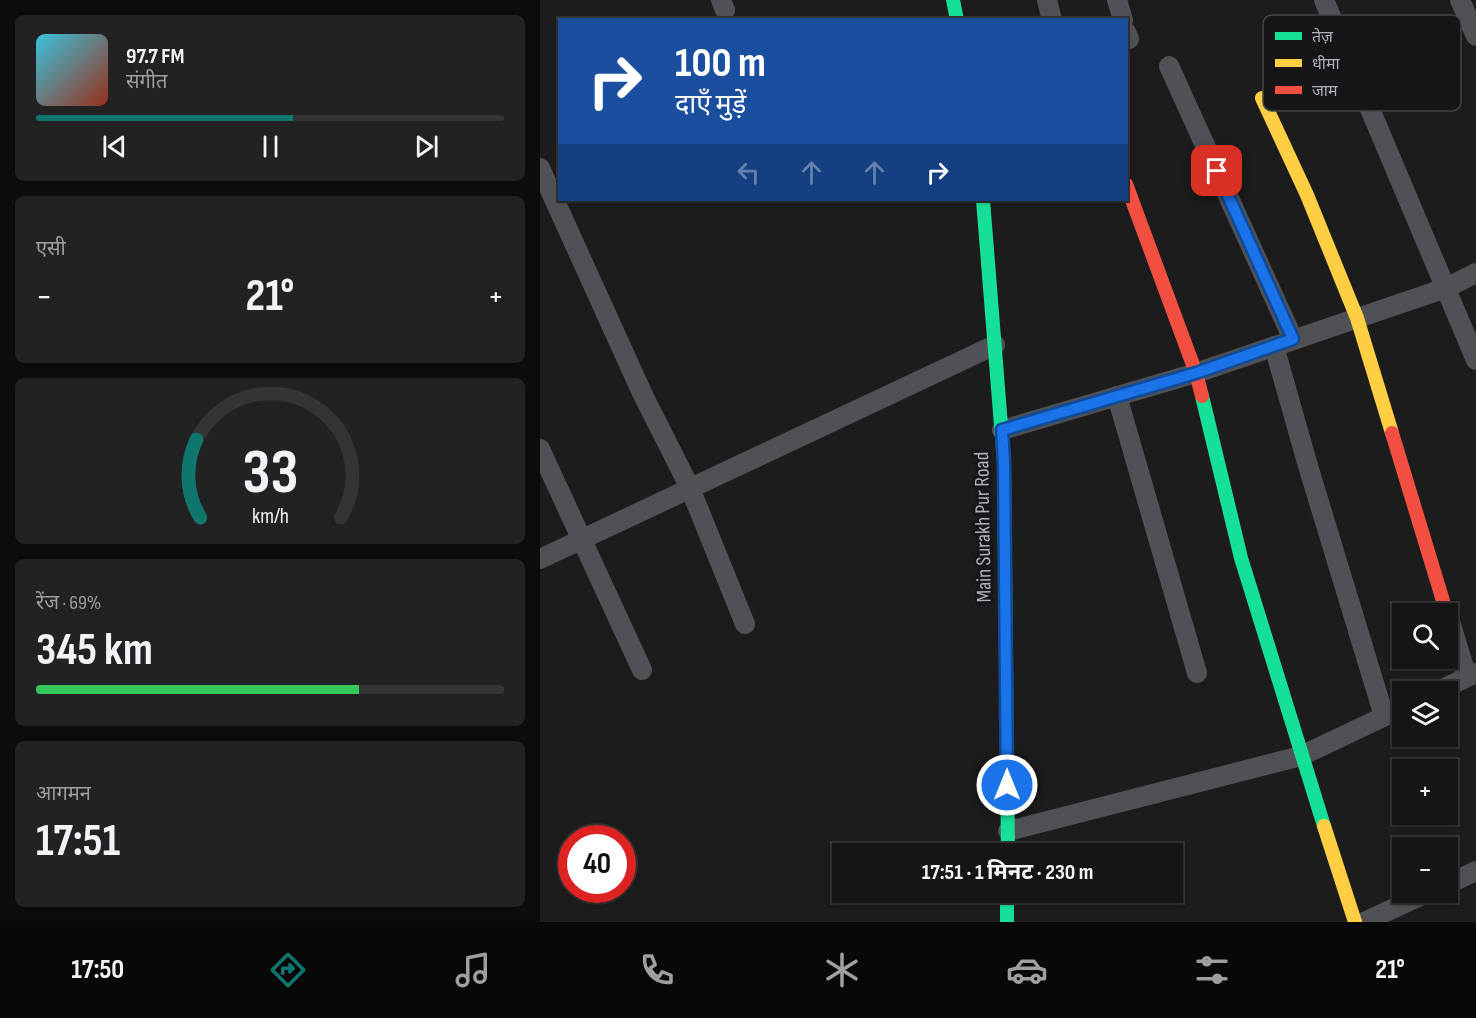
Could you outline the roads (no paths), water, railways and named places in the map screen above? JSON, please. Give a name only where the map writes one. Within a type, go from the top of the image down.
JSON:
[{"type":"street","points":[[953,0],[957,18]]},
{"type":"street","points":[[1047,0],[1052,18]]},
{"type":"street","points":[[1118,0],[1122,18]]},
{"type":"street","points":[[1324,0],[1330,15]]},
{"type":"street","points":[[1460,0],[1476,36]]},
{"type":"street","points":[[1169,66],[1293,339]]},
{"type":"street","points":[[1268,111],[1307,195],[1358,318],[1444,603]]},
{"type":"street","points":[[1371,111],[1476,360]]},
{"type":"street","points":[[540,168],[643,395],[690,488],[745,624]]},
{"type":"street","points":[[1128,189],[1196,373],[1241,558],[1301,756],[1355,922]]},
{"type":"street","name":"Main Surakh Pur Road","points":[[983,201],[1004,463],[1008,843]]},
{"type":"street","points":[[1002,430],[1196,373],[1446,288],[1476,273]]},
{"type":"street","points":[[540,559],[995,345]]},
{"type":"street","points":[[1274,346],[1384,716]]},
{"type":"street","points":[[1117,396],[1197,673]]},
{"type":"street","points":[[540,449],[580,540],[642,670]]},
{"type":"street","points":[[1458,641],[1472,675],[1458,682]]},
{"type":"street","points":[[1008,831],[1301,756],[1392,712]]},
{"type":"street","points":[[1458,879],[1476,871]]},
{"type":"street","points":[[1007,903],[1007,922]]},
{"type":"street","points":[[1364,922],[1405,903]]}]
